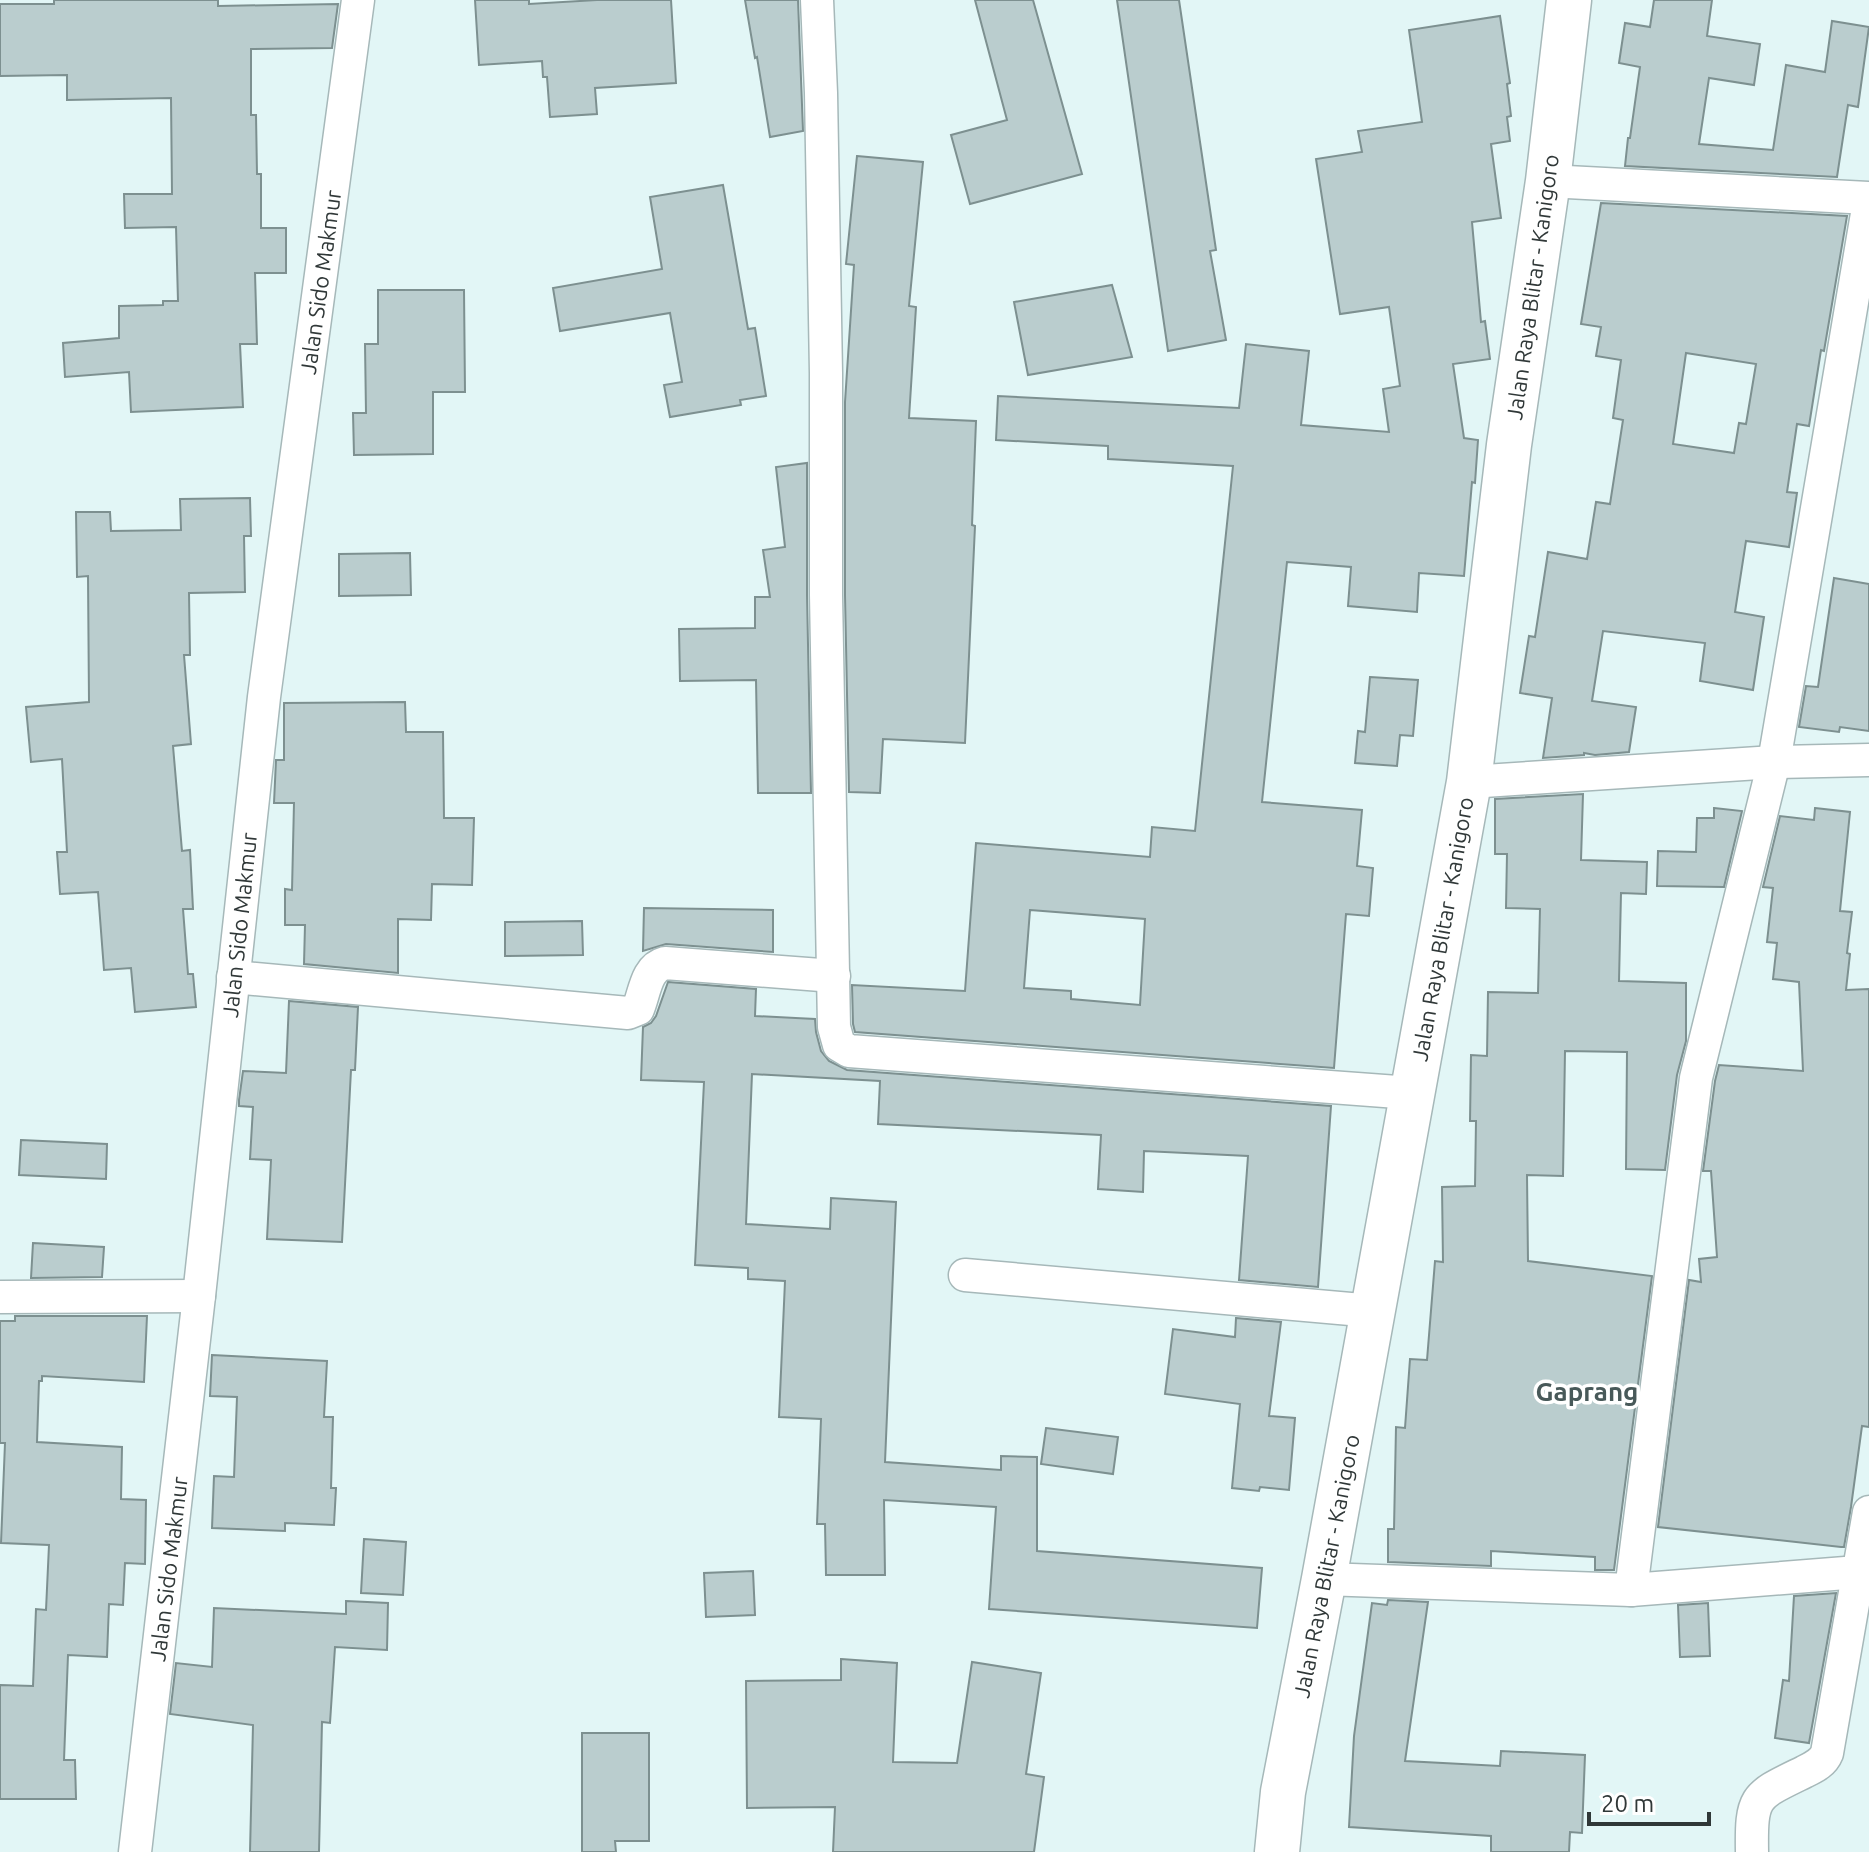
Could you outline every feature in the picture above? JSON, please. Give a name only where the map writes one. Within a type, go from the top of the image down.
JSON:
[{"type":"main road","name":"Jalan Raya Blitar - Kanigoro","points":[[1277,1852],[1283,1792],[1469,782],[1509,445],[1548,181],[1569,0]]},
{"type":"street","name":"Jalan Sido Makmur","points":[[135,1852],[266,681],[358,0]]},
{"type":"street","points":[[817,0],[826,373],[826,595],[835,1036],[839,1045],[849,1051],[1411,1093]]},
{"type":"street","points":[[1548,181],[1869,200],[1774,762],[1696,1078],[1631,1590]]},
{"type":"street","points":[[1469,782],[1774,762],[1869,760]]},
{"type":"street","points":[[233,977],[628,1013],[638,1009],[654,967],[665,963],[834,976]]},
{"type":"street","points":[[965,1275],[1373,1311]]},
{"type":"street","points":[[0,1297],[199,1296]]},
{"type":"street","points":[[1752,1852],[1751,1820],[1764,1792],[1815,1766],[1824,1760],[1827,1753],[1869,1512]]},
{"type":"street","points":[[1324,1579],[1631,1590],[1858,1572]]},
{"type":"building","points":[[54,0],[218,0],[218,6],[338,4],[332,48],[251,49],[251,115],[256,115],[261,228],[286,228],[286,273],[255,273],[257,344],[240,344],[243,407],[131,412],[129,372],[65,377],[63,343],[119,338],[119,306],[163,305],[163,301],[178,301],[176,227],[125,228],[124,194],[172,194],[171,98],[67,100],[67,75],[0,76],[0,4],[54,4]]},
{"type":"building","points":[[475,0],[529,0],[529,4],[671,0],[676,83],[595,88],[597,114],[550,117],[547,77],[543,77],[542,61],[479,65]]},
{"type":"building","points":[[745,0],[798,0],[803,131],[770,137]]},
{"type":"building","points":[[975,0],[1033,0],[1082,174],[970,204],[951,135],[1007,120]]},
{"type":"building","points":[[1117,0],[1179,0],[1216,250],[1210,251],[1226,340],[1168,351]]},
{"type":"building","points":[[1654,0],[1712,0],[1707,36],[1760,44],[1754,85],[1709,78],[1699,144],[1773,150],[1786,65],[1825,72],[1832,21],[1869,27],[1858,107],[1848,105],[1837,177],[1625,166],[1640,67],[1619,63],[1625,23],[1650,27]]},
{"type":"building","points":[[1500,16],[1510,83],[1507,84],[1511,116],[1507,117],[1510,141],[1491,144],[1501,218],[1472,222],[1481,322],[1485,321],[1490,359],[1453,364],[1464,438],[1478,440],[1464,576],[1419,573],[1417,612],[1348,606],[1351,567],[1287,562],[1262,802],[1362,810],[1357,866],[1373,868],[1369,916],[1346,914],[1334,1068],[855,1032],[852,985],[965,991],[976,843],[1150,857],[1152,827],[1195,831],[1233,466],[1108,459],[1108,446],[996,440],[998,396],[1239,408],[1246,344],[1309,351],[1301,425],[1389,432],[1383,389],[1400,386],[1389,307],[1340,314],[1316,159],[1362,152],[1358,131],[1422,122],[1409,30]],"holes":[[[1030,910],[1145,919],[1140,1005],[1071,999],[1071,991],[1024,988]]]},
{"type":"building","points":[[857,156],[923,162],[909,306],[916,307],[909,418],[976,421],[972,525],[975,526],[965,743],[883,739],[880,793],[849,792],[845,402],[854,265],[846,264]]},
{"type":"building","points":[[723,185],[748,329],[755,328],[766,396],[740,400],[741,405],[670,417],[664,385],[682,382],[670,313],[560,331],[553,288],[662,269],[650,197]]},
{"type":"building","points":[[1601,203],[1847,216],[1809,426],[1797,424],[1787,492],[1797,493],[1789,547],[1746,541],[1735,612],[1764,617],[1753,690],[1700,681],[1705,643],[1603,631],[1592,701],[1636,707],[1629,752],[1543,758],[1552,698],[1520,693],[1529,636],[1535,637],[1548,552],[1587,559],[1596,502],[1610,504],[1623,420],[1613,418],[1621,360],[1596,356],[1601,327],[1581,324]],"holes":[[[1686,353],[1756,364],[1746,424],[1739,423],[1734,453],[1673,444]]]},
{"type":"building","points":[[1112,285],[1132,357],[1028,375],[1014,302]]},
{"type":"building","points":[[378,290],[464,290],[465,392],[433,392],[433,454],[354,455],[353,413],[366,413],[365,344],[378,344]]},
{"type":"building","points":[[807,463],[811,793],[758,793],[756,680],[680,681],[679,629],[755,628],[755,597],[770,597],[763,550],[785,547],[776,467]]},
{"type":"building","points":[[250,498],[251,536],[244,536],[245,592],[189,593],[190,655],[184,655],[191,744],[173,746],[182,851],[190,850],[193,909],[183,909],[188,974],[193,974],[196,1007],[135,1012],[131,968],[104,970],[98,892],[60,894],[57,852],[67,852],[62,759],[31,762],[26,707],[89,702],[88,576],[77,577],[76,512],[110,512],[111,531],[181,530],[180,499]]},
{"type":"building","points":[[410,553],[411,595],[339,596],[339,554]]},
{"type":"building","points":[[1834,578],[1869,584],[1869,731],[1840,727],[1839,732],[1799,727],[1806,686],[1818,687]]},
{"type":"building","points":[[1370,677],[1418,680],[1413,736],[1400,735],[1397,766],[1355,763],[1358,731],[1365,732]]},
{"type":"building","points":[[405,702],[406,732],[443,732],[444,818],[474,818],[472,885],[432,884],[431,920],[398,919],[398,973],[304,964],[305,925],[285,925],[285,889],[292,890],[294,803],[274,803],[276,760],[284,760],[284,703]]},
{"type":"building","points":[[1583,794],[1581,860],[1647,862],[1646,894],[1621,893],[1619,981],[1686,983],[1686,1041],[1677,1075],[1665,1170],[1626,1169],[1627,1052],[1565,1051],[1563,1176],[1527,1175],[1528,1261],[1652,1276],[1614,1570],[1595,1570],[1595,1557],[1491,1551],[1491,1566],[1388,1562],[1388,1529],[1394,1529],[1396,1427],[1405,1428],[1410,1359],[1427,1360],[1435,1261],[1443,1262],[1442,1187],[1475,1186],[1476,1121],[1470,1121],[1471,1055],[1487,1056],[1488,992],[1538,993],[1540,909],[1506,908],[1507,854],[1495,854],[1495,799]]},
{"type":"building","points":[[1714,808],[1742,811],[1724,887],[1657,886],[1658,851],[1696,852],[1697,818],[1714,818]]},
{"type":"building","points":[[1815,808],[1850,812],[1840,911],[1852,912],[1846,990],[1869,989],[1869,1427],[1862,1426],[1844,1547],[1658,1527],[1689,1280],[1701,1282],[1699,1259],[1717,1257],[1711,1171],[1703,1171],[1719,1065],[1803,1071],[1799,982],[1773,979],[1777,943],[1767,942],[1773,888],[1763,887],[1780,816],[1814,820]]},
{"type":"building","points":[[644,908],[773,910],[773,952],[666,944],[643,951]]},
{"type":"building","points":[[582,921],[583,955],[505,956],[505,922]]},
{"type":"building","points":[[668,982],[756,989],[755,1016],[815,1019],[821,1051],[829,1061],[847,1070],[1331,1106],[1318,1287],[1239,1280],[1248,1156],[1144,1151],[1143,1192],[1098,1189],[1101,1135],[878,1124],[880,1081],[752,1074],[746,1224],[830,1229],[831,1198],[896,1202],[885,1462],[1001,1470],[1001,1456],[1037,1457],[1037,1551],[1262,1568],[1257,1628],[989,1609],[996,1507],[884,1500],[885,1575],[826,1575],[825,1524],[817,1524],[821,1419],[779,1417],[785,1281],[748,1279],[748,1268],[695,1265],[704,1082],[641,1080],[643,1027],[656,1016]]},
{"type":"building","points":[[289,1001],[358,1007],[355,1070],[351,1070],[342,1242],[267,1239],[271,1160],[250,1159],[253,1107],[239,1106],[239,1100],[243,1071],[286,1073]]},
{"type":"building","points":[[21,1140],[107,1144],[106,1179],[19,1175]]},
{"type":"building","points":[[33,1243],[104,1247],[102,1277],[31,1278]]},
{"type":"building","points":[[15,1316],[147,1316],[144,1382],[42,1376],[42,1381],[39,1381],[37,1442],[122,1447],[121,1499],[146,1500],[145,1564],[125,1563],[123,1605],[109,1604],[107,1657],[68,1655],[64,1760],[75,1760],[76,1799],[0,1799],[0,1685],[33,1686],[36,1609],[46,1610],[49,1545],[1,1543],[5,1443],[0,1443],[0,1321],[15,1321]]},
{"type":"building","points":[[1236,1318],[1281,1322],[1269,1416],[1295,1418],[1289,1490],[1232,1488],[1240,1404],[1165,1394],[1173,1329],[1235,1337]]},
{"type":"building","points":[[212,1355],[327,1361],[324,1417],[333,1417],[331,1488],[336,1488],[334,1525],[285,1523],[285,1531],[212,1528],[214,1476],[234,1477],[237,1397],[210,1396]]},
{"type":"building","points":[[1046,1428],[1118,1437],[1113,1474],[1041,1464]]},
{"type":"building","points":[[364,1539],[406,1542],[403,1595],[361,1593]]},
{"type":"building","points":[[753,1571],[755,1615],[706,1617],[704,1573]]},
{"type":"building","points":[[1836,1593],[1809,1743],[1775,1738],[1783,1680],[1789,1681],[1794,1596]]},
{"type":"building","points":[[1388,1600],[1428,1602],[1405,1761],[1500,1766],[1501,1751],[1585,1755],[1582,1833],[1570,1832],[1569,1852],[1491,1852],[1491,1836],[1349,1827],[1354,1736],[1372,1603],[1387,1605]]},
{"type":"building","points":[[346,1601],[388,1603],[387,1650],[335,1647],[330,1723],[322,1722],[319,1852],[250,1852],[253,1725],[170,1714],[176,1663],[212,1667],[214,1608],[346,1614]]},
{"type":"building","points":[[1708,1603],[1710,1656],[1680,1657],[1678,1605]]},
{"type":"building","points":[[841,1659],[897,1663],[893,1762],[957,1763],[972,1662],[1041,1673],[1026,1774],[1044,1777],[1034,1852],[833,1852],[835,1807],[747,1808],[746,1681],[841,1680]]},
{"type":"building","points":[[582,1733],[649,1733],[649,1841],[615,1841],[616,1852],[582,1852]]},
{"type":"district","name":"Gaprang","points":[[1587,1391]]}]
